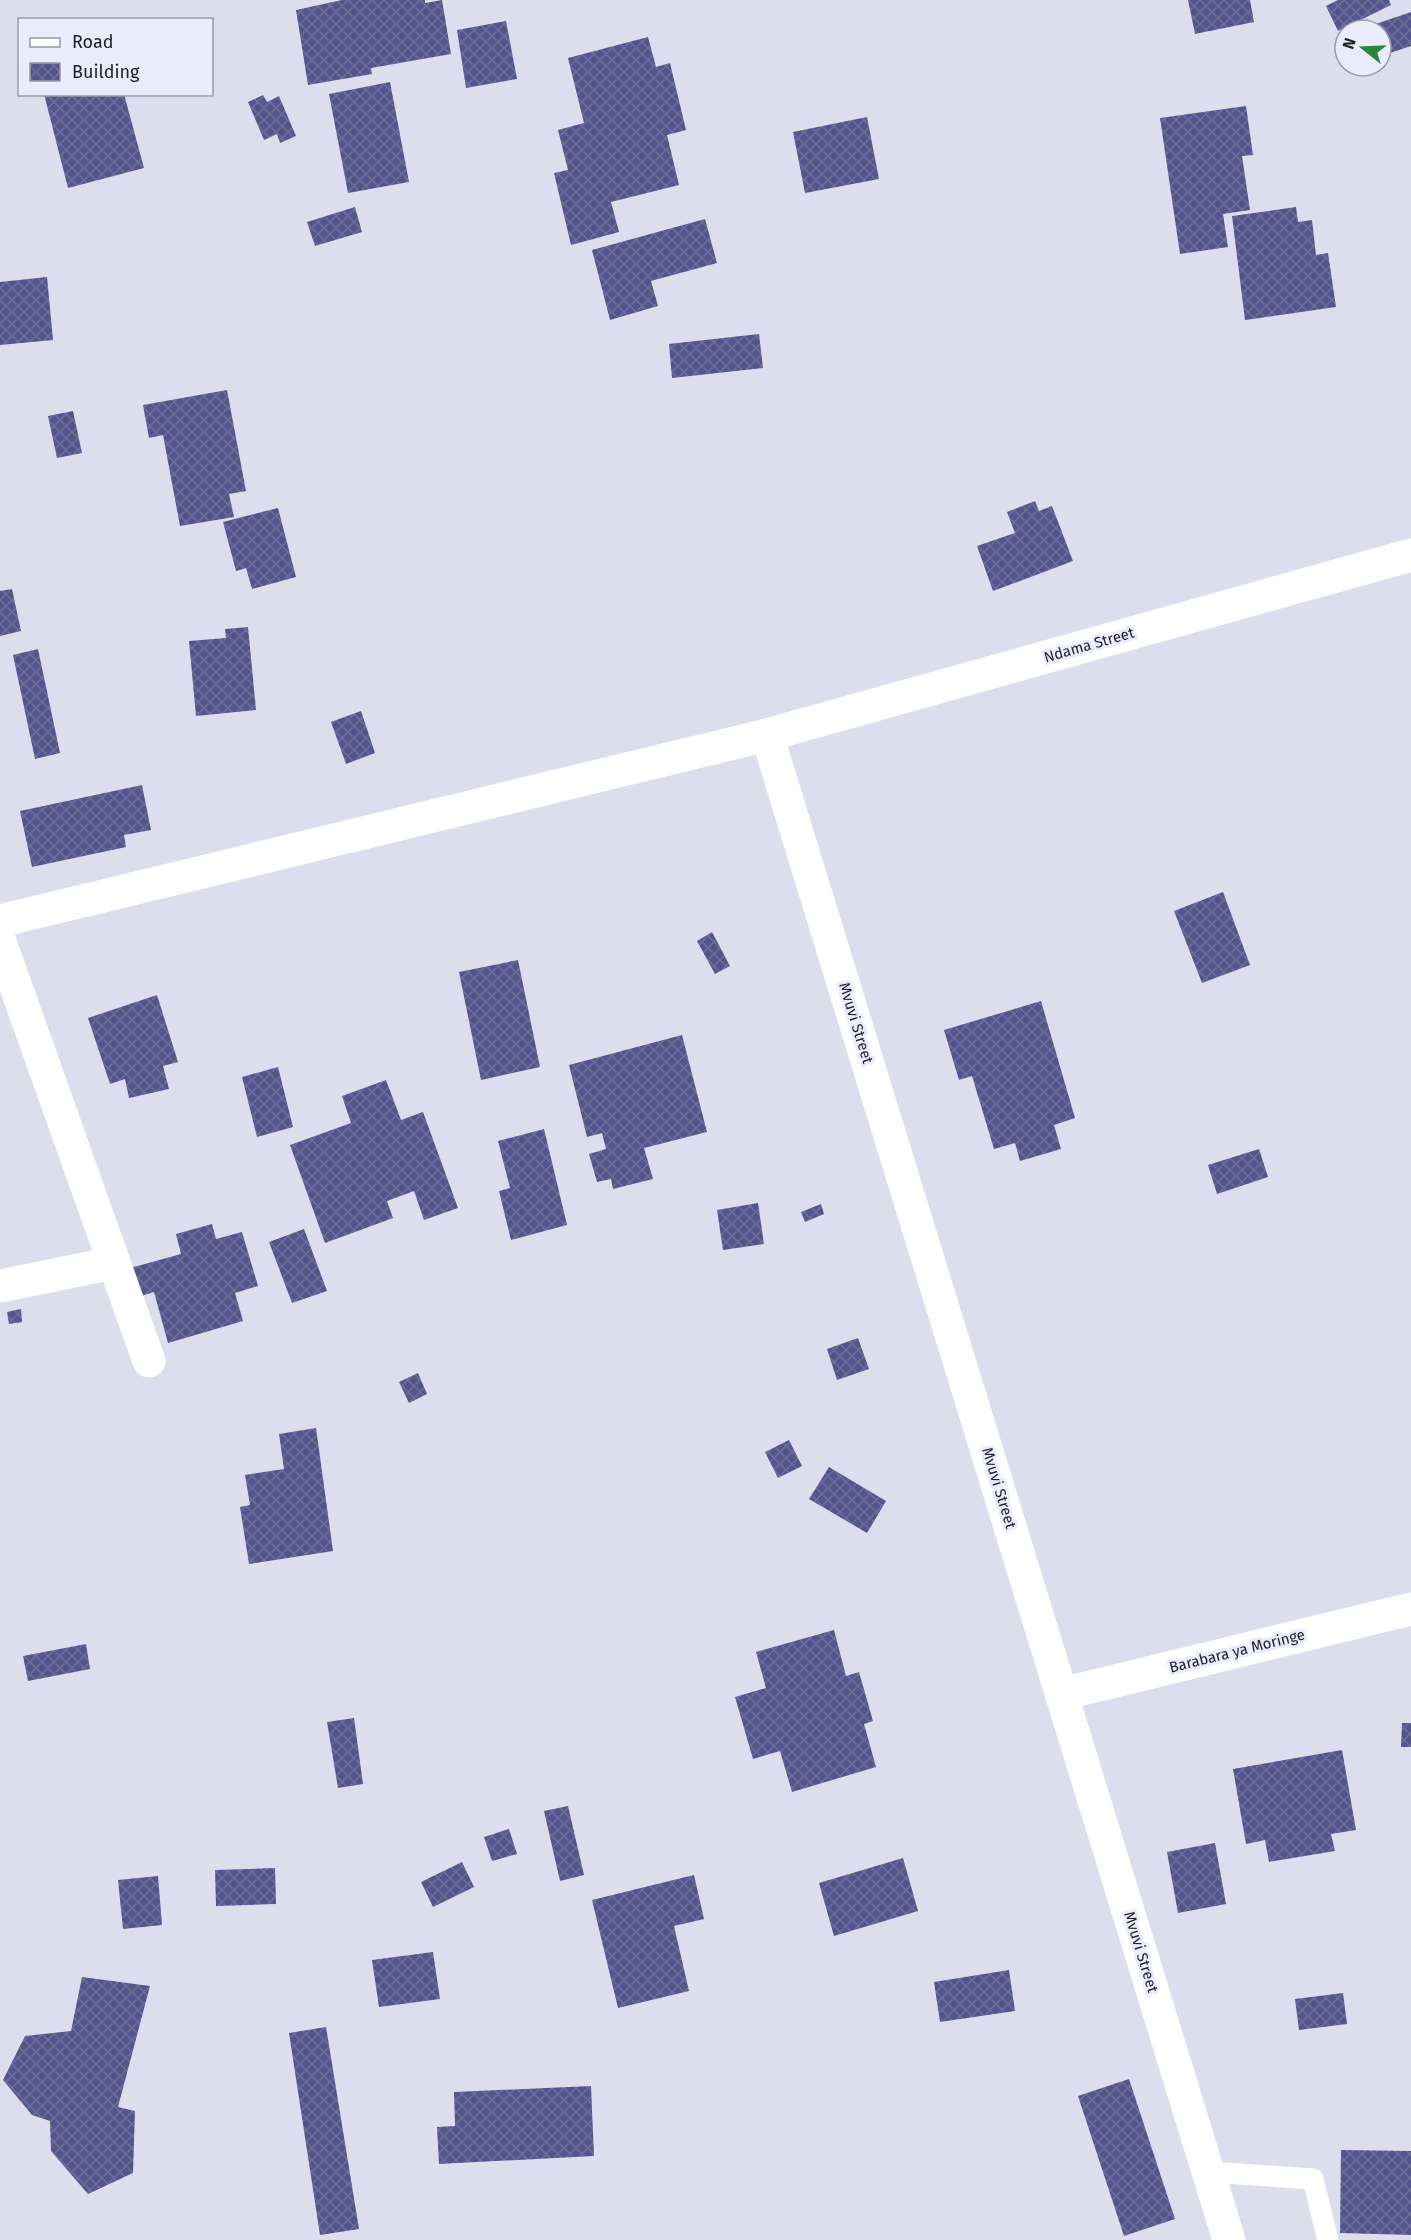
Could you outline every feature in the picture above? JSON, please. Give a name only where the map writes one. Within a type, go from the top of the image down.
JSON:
[{"type":"street","name":"Ndama Street","points":[[0,921],[767,735],[1411,555]]},
{"type":"street","name":"Mvuvi Street","points":[[767,735],[1229,2240]]},
{"type":"street","points":[[0,942],[149,1361]]},
{"type":"street","points":[[0,1286],[113,1263]]},
{"type":"street","name":"Barabara ya Moringe","points":[[1062,1694],[1411,1609]]},
{"type":"lane","points":[[1209,2172],[1313,2178],[1328,2240]]},
{"type":"building","points":[[342,0],[425,0],[425,3],[442,0],[451,54],[371,68],[372,74],[308,85],[296,10]]},
{"type":"building","points":[[1188,0],[1250,0],[1254,22],[1195,34]]},
{"type":"building","points":[[1338,0],[1389,0],[1391,5],[1364,18],[1333,18],[1333,21],[1326,6]]},
{"type":"building","points":[[1411,12],[1411,46],[1393,52],[1393,18]]},
{"type":"building","points":[[506,21],[517,79],[466,88],[457,30]]},
{"type":"building","points":[[648,37],[656,67],[670,63],[686,130],[667,135],[679,185],[611,202],[619,232],[571,245],[554,173],[568,170],[558,130],[584,123],[568,58]]},
{"type":"building","points":[[390,82],[409,182],[348,193],[329,94]]},
{"type":"building","points":[[263,95],[267,102],[279,96],[296,136],[280,143],[277,134],[264,140],[248,102]]},
{"type":"building","points":[[45,96],[125,96],[144,168],[68,188]]},
{"type":"building","points":[[1246,106],[1253,155],[1242,156],[1250,210],[1223,214],[1228,247],[1180,254],[1160,118]]},
{"type":"building","points":[[867,117],[879,179],[805,193],[793,132]]},
{"type":"building","points":[[355,207],[362,232],[315,246],[307,222]]},
{"type":"building","points":[[1296,207],[1298,222],[1312,220],[1316,255],[1328,253],[1336,307],[1245,320],[1232,216]]},
{"type":"building","points":[[705,219],[717,263],[651,281],[658,306],[610,320],[592,250]]},
{"type":"building","points":[[47,277],[53,340],[0,345],[0,282]]},
{"type":"building","points":[[759,334],[763,368],[672,378],[669,344]]},
{"type":"building","points":[[227,390],[246,491],[229,494],[234,517],[180,526],[163,435],[149,438],[143,405]]},
{"type":"building","points":[[73,411],[82,453],[57,458],[48,416]]},
{"type":"building","points":[[1035,501],[1039,511],[1052,506],[1073,561],[993,591],[977,546],[1015,533],[1007,512]]},
{"type":"building","points":[[278,508],[296,577],[252,589],[246,568],[236,571],[223,522]]},
{"type":"building","points":[[12,589],[21,631],[0,636],[0,591]]},
{"type":"building","points":[[248,627],[256,710],[196,716],[189,641],[226,638],[225,629]]},
{"type":"building","points":[[38,649],[60,753],[35,759],[13,655]]},
{"type":"building","points":[[361,711],[375,753],[346,764],[331,722]]},
{"type":"building","points":[[142,785],[151,830],[124,835],[126,847],[32,867],[20,811]]},
{"type":"building","points":[[1223,892],[1250,965],[1202,983],[1174,911]]},
{"type":"building","points":[[712,932],[730,966],[715,974],[697,941]]},
{"type":"building","points":[[518,960],[540,1067],[481,1080],[459,972]]},
{"type":"building","points":[[157,995],[178,1062],[163,1066],[169,1089],[129,1098],[125,1079],[110,1084],[88,1018]]},
{"type":"building","points":[[1041,1001],[1075,1118],[1054,1125],[1061,1149],[1020,1161],[1015,1143],[994,1149],[972,1076],[959,1080],[944,1030]]},
{"type":"building","points":[[682,1035],[707,1132],[644,1148],[653,1179],[613,1189],[611,1179],[597,1182],[589,1154],[606,1149],[602,1133],[587,1137],[569,1065]]},
{"type":"building","points":[[278,1067],[293,1127],[257,1137],[242,1077]]},
{"type":"building","points":[[386,1080],[401,1120],[423,1112],[458,1208],[424,1220],[414,1191],[387,1201],[393,1218],[325,1243],[290,1145],[351,1123],[342,1096]]},
{"type":"building","points":[[544,1129],[567,1225],[511,1240],[499,1191],[510,1188],[498,1141]]},
{"type":"building","points":[[1259,1149],[1268,1177],[1217,1194],[1208,1165]]},
{"type":"building","points":[[758,1203],[764,1244],[723,1250],[717,1210]]},
{"type":"building","points":[[821,1204],[824,1214],[805,1222],[801,1212]]},
{"type":"building","points":[[212,1224],[216,1239],[242,1232],[258,1286],[235,1293],[243,1321],[168,1343],[154,1292],[132,1299],[123,1270],[181,1254],[176,1234]]},
{"type":"building","points":[[304,1229],[327,1291],[292,1303],[269,1242]]},
{"type":"building","points":[[21,1309],[22,1322],[9,1324],[7,1312]]},
{"type":"building","points":[[858,1338],[869,1369],[837,1380],[827,1349]]},
{"type":"building","points":[[418,1373],[427,1394],[409,1403],[399,1382]]},
{"type":"building","points":[[316,1428],[333,1551],[249,1564],[240,1507],[250,1505],[245,1475],[284,1469],[279,1434]]},
{"type":"building","points":[[789,1440],[802,1466],[778,1478],[765,1452]]},
{"type":"building","points":[[829,1467],[886,1501],[867,1533],[809,1499]]},
{"type":"building","points":[[834,1630],[846,1676],[859,1672],[873,1721],[864,1724],[876,1767],[792,1792],[780,1751],[753,1759],[735,1697],[766,1688],[756,1652]]},
{"type":"building","points":[[86,1644],[90,1669],[28,1681],[23,1656]]},
{"type":"building","points":[[354,1718],[363,1784],[338,1788],[327,1722]]},
{"type":"building","points":[[1402,1723],[1411,1723],[1411,1747],[1401,1747]]},
{"type":"building","points":[[1342,1750],[1356,1830],[1331,1834],[1335,1851],[1269,1862],[1265,1840],[1246,1844],[1233,1769]]},
{"type":"building","points":[[568,1806],[584,1875],[560,1881],[544,1811]]},
{"type":"building","points":[[509,1829],[517,1854],[492,1861],[484,1837]]},
{"type":"building","points":[[1215,1843],[1226,1904],[1178,1913],[1167,1852]]},
{"type":"building","points":[[903,1858],[918,1911],[834,1936],[819,1883]]},
{"type":"building","points":[[462,1862],[474,1887],[433,1907],[421,1882]]},
{"type":"building","points":[[275,1868],[276,1904],[216,1906],[215,1870]]},
{"type":"building","points":[[694,1875],[704,1919],[674,1926],[689,1991],[618,2008],[592,1900]]},
{"type":"building","points":[[158,1876],[162,1925],[123,1929],[118,1880]]},
{"type":"building","points":[[433,1952],[440,1999],[379,2007],[372,1960]]},
{"type":"building","points":[[1009,1970],[1015,2011],[940,2022],[934,1982]]},
{"type":"building","points":[[82,1977],[150,1986],[118,2107],[135,2111],[133,2173],[88,2194],[51,2151],[50,2121],[32,2115],[3,2080],[25,2036],[71,2031]]},
{"type":"building","points":[[1343,1993],[1347,2024],[1299,2030],[1295,1999]]},
{"type":"building","points":[[326,2027],[359,2229],[320,2235],[289,2033]]},
{"type":"building","points":[[1129,2079],[1175,2219],[1124,2236],[1078,2096]]},
{"type":"building","points":[[591,2086],[594,2156],[439,2164],[437,2127],[455,2126],[454,2092]]},
{"type":"building","points":[[1341,2150],[1411,2151],[1411,2235],[1340,2233]]}]
